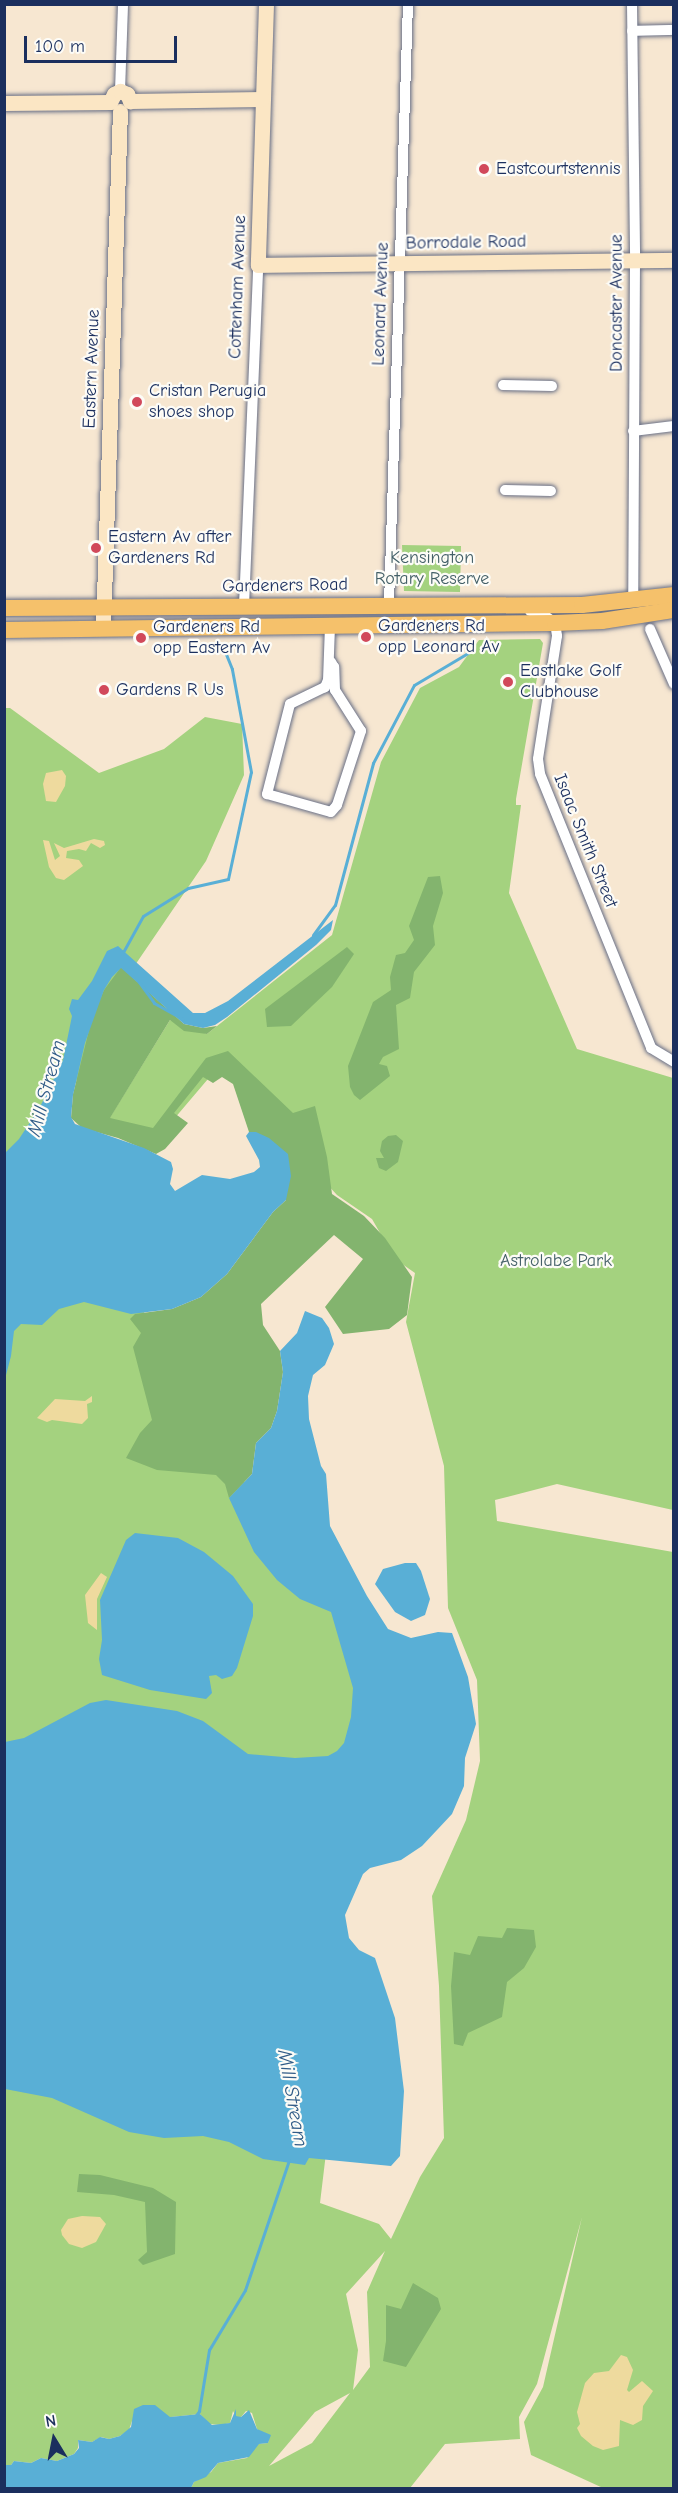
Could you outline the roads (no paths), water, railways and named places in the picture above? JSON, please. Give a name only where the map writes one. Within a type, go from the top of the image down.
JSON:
[{"type":"main road","name":"Gardeners Road","points":[[4,608],[388,604],[513,607],[633,602],[674,595]]},
{"type":"main road","points":[[4,630],[555,623],[602,621],[674,610]]},
{"type":"street","name":"Eastern Avenue","points":[[103,628],[123,4]]},
{"type":"street","name":"Cottenham Avenue","points":[[244,606],[266,4]]},
{"type":"street","name":"Leonard Avenue","points":[[388,604],[408,4]]},
{"type":"street","name":"Doncaster Avenue","points":[[632,4],[635,260],[633,602]]},
{"type":"street","points":[[632,31],[674,30]]},
{"type":"street","points":[[4,103],[262,99]]},
{"type":"street","name":"Borrodale Road","points":[[258,265],[674,260]]},
{"type":"street","points":[[503,385],[552,386]]},
{"type":"street","points":[[633,431],[674,426]]},
{"type":"street","points":[[505,490],[551,491]]},
{"type":"street","points":[[513,607],[543,614],[555,623]]},
{"type":"street","name":"Isaac Smith Street","points":[[555,623],[557,636],[538,759],[540,774],[651,1048],[674,1062]]},
{"type":"street","points":[[330,626],[331,662],[325,687],[290,704],[267,794],[331,812],[338,805],[361,731],[335,690],[334,667],[331,662]]},
{"type":"street","points":[[650,629],[674,684]]},
{"type":"water","points":[[333,920],[331,930],[316,945],[215,1025],[203,1028],[184,1024],[121,968],[112,977],[104,990],[85,1043],[73,1095],[71,1117],[75,1124],[144,1148],[171,1162],[173,1169],[170,1184],[175,1191],[202,1175],[230,1179],[254,1172],[260,1167],[259,1160],[246,1136],[249,1132],[256,1132],[269,1138],[288,1154],[291,1176],[286,1200],[273,1212],[227,1274],[201,1297],[172,1309],[131,1314],[84,1302],[59,1309],[42,1325],[21,1324],[14,1331],[5,1379],[5,1153],[19,1139],[40,1107],[63,1060],[72,1016],[69,1009],[72,999],[78,1000],[92,981],[107,951],[118,946],[193,1013],[205,1013],[228,1001]]},
{"type":"water","points":[[305,1311],[322,1318],[329,1328],[334,1344],[325,1365],[313,1375],[308,1396],[309,1419],[321,1466],[326,1474],[330,1526],[367,1596],[388,1629],[411,1638],[438,1632],[452,1633],[468,1677],[476,1724],[465,1758],[464,1786],[452,1814],[422,1846],[401,1860],[370,1868],[363,1874],[345,1915],[349,1938],[359,1950],[375,1958],[395,2018],[404,2091],[400,2156],[391,2166],[309,2158],[305,2165],[263,2159],[229,2142],[203,2136],[164,2138],[129,2132],[52,2098],[5,2089],[5,1742],[24,1738],[90,1703],[106,1700],[177,1711],[203,1721],[248,1754],[295,1758],[328,1756],[344,1743],[351,1717],[353,1688],[331,1612],[300,1599],[277,1580],[254,1552],[229,1498],[252,1474],[256,1443],[271,1428],[277,1411],[283,1372],[280,1351],[297,1333]]},
{"type":"water","points":[[135,1533],[178,1538],[204,1552],[233,1576],[253,1604],[253,1616],[237,1668],[232,1676],[222,1679],[216,1675],[209,1676],[212,1693],[206,1699],[150,1690],[102,1675],[99,1659],[102,1640],[100,1600],[126,1540]]},
{"type":"water","points":[[405,1563],[416,1563],[430,1599],[425,1615],[411,1621],[395,1612],[375,1584],[383,1569]]},
{"type":"water","points":[[143,2405],[155,2405],[170,2417],[200,2414],[212,2425],[230,2423],[236,2409],[236,2416],[241,2417],[249,2410],[257,2429],[271,2435],[268,2443],[259,2444],[249,2457],[218,2463],[206,2477],[194,2482],[191,2488],[5,2488],[5,2465],[11,2465],[14,2461],[31,2463],[41,2458],[57,2461],[74,2454],[79,2448],[78,2440],[92,2442],[100,2437],[109,2439],[120,2436],[131,2427],[134,2409]]},
{"type":"waterway","points":[[122,954],[143,916],[188,888],[228,879],[251,772],[232,669],[224,649]]},
{"type":"waterway","points":[[313,935],[335,905],[373,763],[414,685],[473,650]]},
{"type":"waterway","name":"Mill Stream","points":[[139,982],[154,1003],[183,1019]]},
{"type":"waterway","name":"Mill Stream","points":[[194,2418],[199,2411],[209,2350],[245,2290],[289,2160]]},
{"type":"place","name":"Eastcourtstennis","points":[[484,169]]},
{"type":"place","name":"Cristan Perugia shoes shop","points":[[137,402]]},
{"type":"place","name":"Eastern Av after Gardeners Rd","points":[[96,548]]},
{"type":"place","name":"Gardeners Rd opp Leonard Av","points":[[366,637]]},
{"type":"place","name":"Gardeners Rd opp Eastern Av","points":[[141,638]]},
{"type":"place","name":"Eastlake Golf Clubhouse","points":[[508,682]]},
{"type":"place","name":"Gardens R Us","points":[[104,690]]},
{"type":"park label","name":"Kensington Rotary Reserve","points":[[432,569]]},
{"type":"park label","name":"Astrolabe Park","points":[[556,1261]]}]
